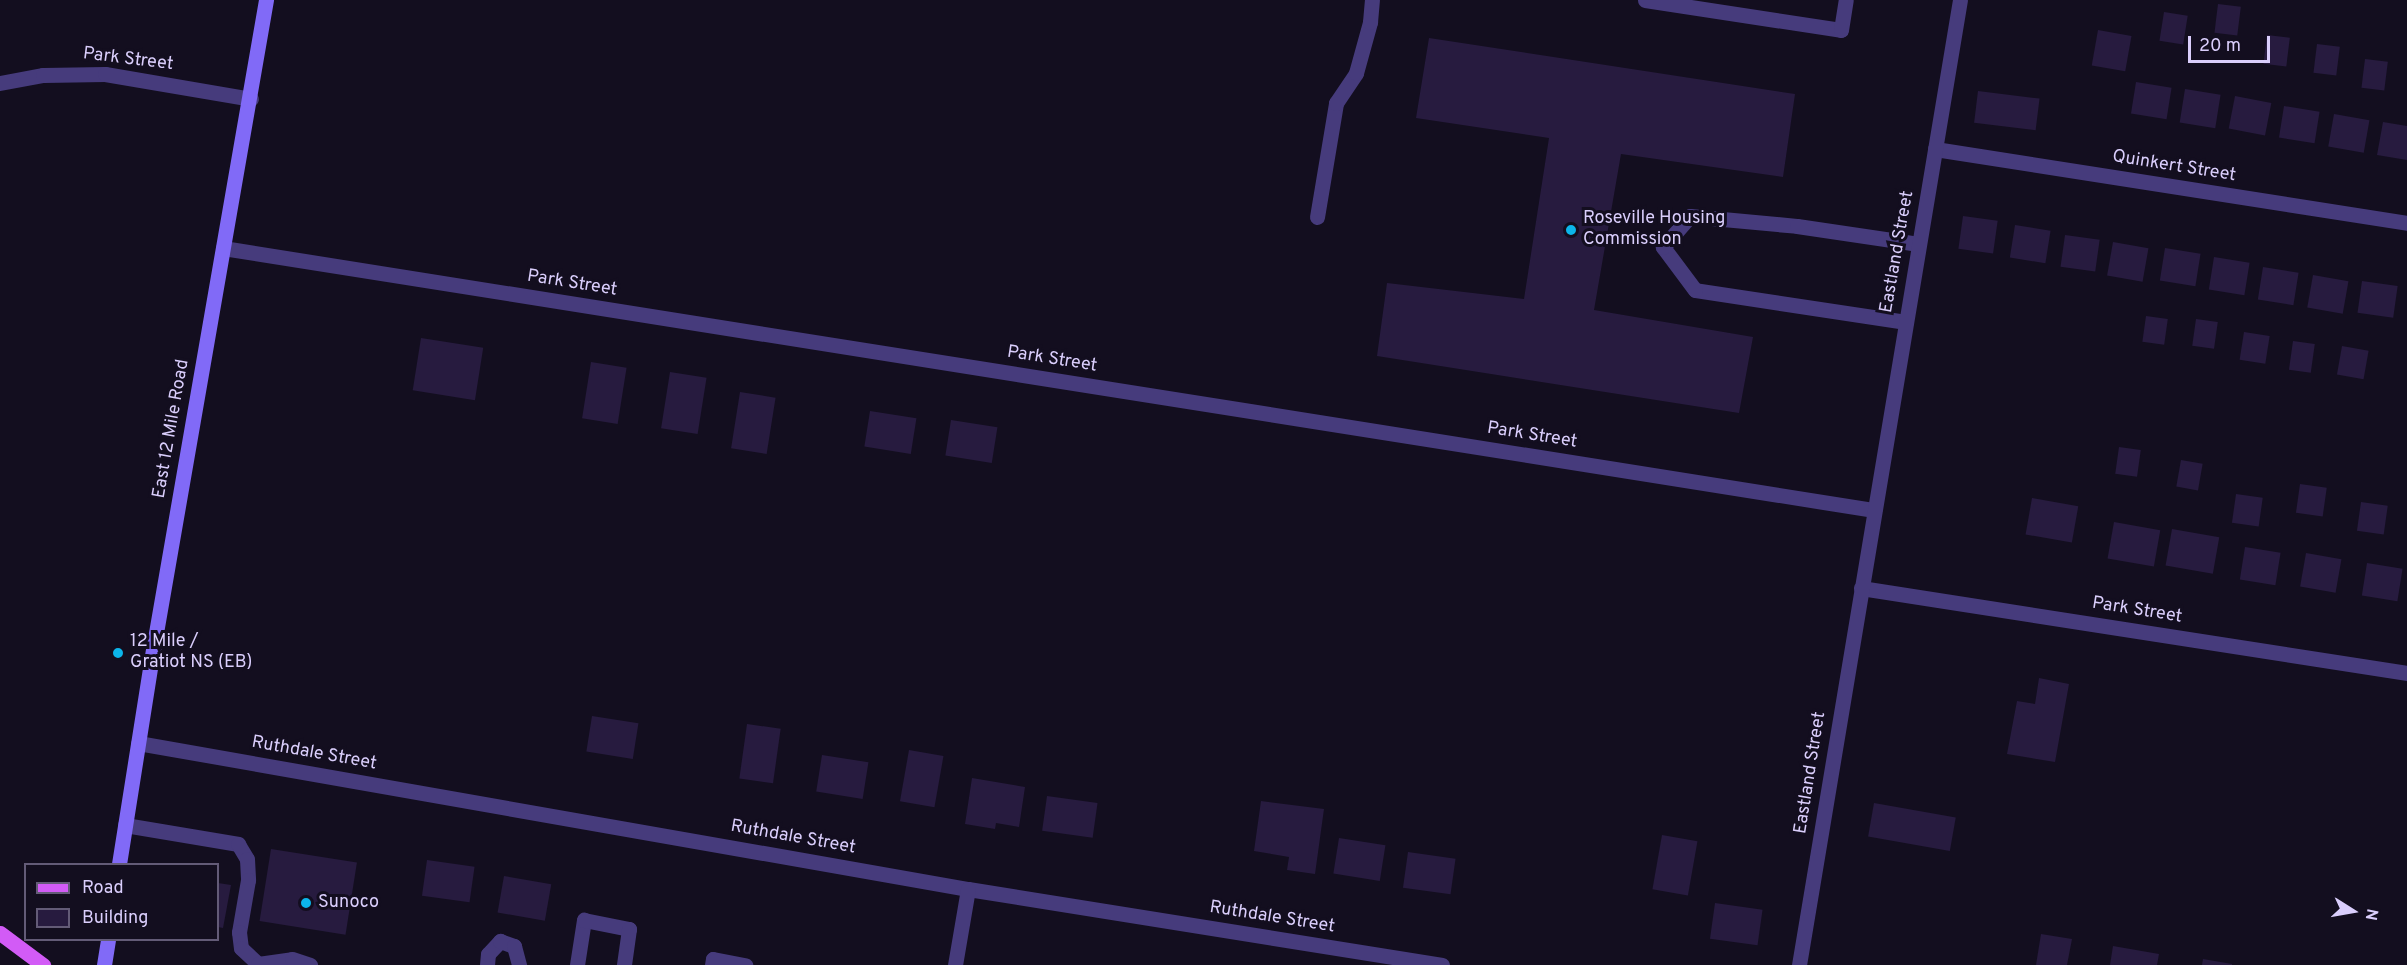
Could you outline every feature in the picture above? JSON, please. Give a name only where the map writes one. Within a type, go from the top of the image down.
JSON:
[{"type":"main road","name":"East 12 Mile Road","points":[[119,863],[223,248],[251,99],[266,0]]},
{"type":"main road","points":[[0,933],[43,965]]},
{"type":"main road","points":[[104,965],[108,941]]},
{"type":"street","points":[[1317,218],[1336,103],[1356,73],[1370,22],[1372,0]]},
{"type":"street","points":[[1645,0],[1841,30],[1846,0]]},
{"type":"street","name":"Eastland Street","points":[[1799,965],[1960,0]]},
{"type":"street","name":"Park Street","points":[[0,83],[43,75],[105,74],[251,99]]},
{"type":"street","name":"Quinkert Street","points":[[1935,149],[2407,223]]},
{"type":"street","points":[[1906,322],[1695,290],[1663,247],[1690,216],[1797,225],[1919,244]]},
{"type":"street","name":"Park Street","points":[[223,248],[1874,510]]},
{"type":"street","name":"Park Street","points":[[1861,588],[2407,673]]},
{"type":"street","name":"Ruthdale Street","points":[[138,743],[968,889],[1442,965]]},
{"type":"street","points":[[125,825],[238,844],[247,859],[248,880],[239,932],[241,948],[258,964],[292,959],[310,965]]},
{"type":"street","points":[[955,965],[968,889]]},
{"type":"street","points":[[577,965],[584,920],[629,928],[624,965]]},
{"type":"street","points":[[487,965],[488,954],[500,941],[514,946],[519,965]]},
{"type":"street","points":[[712,965],[713,959],[745,965]]},
{"type":"building","points":[[2218,4],[2241,7],[2237,36],[2214,33]]},
{"type":"building","points":[[2164,12],[2188,16],[2183,44],[2159,41]]},
{"type":"building","points":[[2098,30],[2131,36],[2125,71],[2092,65]]},
{"type":"building","points":[[2267,35],[2290,38],[2286,67],[2263,64]]},
{"type":"building","name":"Roseville Housing Commission","points":[[1429,38],[1795,94],[1783,177],[1621,154],[1594,310],[1753,337],[1739,413],[1377,356],[1387,283],[1524,299],[1549,138],[1416,118]]},
{"type":"building","points":[[2317,44],[2340,47],[2336,76],[2313,73]]},
{"type":"building","points":[[2365,59],[2388,62],[2384,91],[2361,88]]},
{"type":"building","points":[[2136,82],[2172,88],[2167,119],[2131,114]]},
{"type":"building","points":[[2185,89],[2221,95],[2215,128],[2180,123]]},
{"type":"building","points":[[1978,91],[2040,99],[2036,130],[1974,123]]},
{"type":"building","points":[[2235,96],[2271,103],[2265,135],[2229,128]]},
{"type":"building","points":[[2284,106],[2320,112],[2315,143],[2279,138]]},
{"type":"building","points":[[2334,114],[2369,120],[2364,153],[2328,146]]},
{"type":"building","points":[[2383,122],[2407,126],[2407,160],[2377,155]]},
{"type":"building","points":[[1963,216],[1998,221],[1993,254],[1958,249]]},
{"type":"building","points":[[2015,225],[2051,231],[2045,263],[2010,258]]},
{"type":"building","points":[[2065,235],[2100,240],[2095,272],[2061,267]]},
{"type":"building","points":[[2113,242],[2148,248],[2143,282],[2107,275]]},
{"type":"building","points":[[2165,248],[2201,254],[2195,286],[2160,281]]},
{"type":"building","points":[[2214,257],[2250,263],[2244,295],[2209,290]]},
{"type":"building","points":[[2263,267],[2299,273],[2293,305],[2258,300]]},
{"type":"building","points":[[2313,275],[2348,281],[2343,314],[2307,307]]},
{"type":"building","points":[[2362,281],[2398,286],[2393,318],[2358,313]]},
{"type":"building","points":[[2146,316],[2168,319],[2164,345],[2142,342]]},
{"type":"building","points":[[2196,319],[2218,322],[2214,349],[2192,346]]},
{"type":"building","points":[[2244,332],[2270,336],[2265,364],[2240,360]]},
{"type":"building","points":[[421,338],[483,348],[475,400],[413,390]]},
{"type":"building","points":[[2293,341],[2315,344],[2311,373],[2289,370]]},
{"type":"building","points":[[2342,346],[2369,351],[2364,379],[2337,375]]},
{"type":"building","points":[[591,362],[627,368],[618,424],[582,418]]},
{"type":"building","points":[[670,372],[707,378],[698,434],[661,428]]},
{"type":"building","points":[[740,392],[776,398],[767,454],[731,448]]},
{"type":"building","points":[[870,411],[916,418],[911,454],[864,447]]},
{"type":"building","points":[[951,420],[997,427],[992,463],[945,456]]},
{"type":"building","points":[[2119,447],[2141,450],[2137,477],[2115,474]]},
{"type":"building","points":[[2181,460],[2203,464],[2198,490],[2176,487]]},
{"type":"building","points":[[2300,484],[2327,488],[2323,516],[2296,513]]},
{"type":"building","points":[[2236,494],[2263,498],[2259,526],[2232,523]]},
{"type":"building","points":[[2032,498],[2078,506],[2072,543],[2026,534]]},
{"type":"building","points":[[2361,502],[2388,506],[2384,534],[2357,531]]},
{"type":"building","points":[[2114,522],[2160,530],[2154,567],[2108,558]]},
{"type":"building","points":[[2172,529],[2219,537],[2213,574],[2166,565]]},
{"type":"building","points":[[2245,547],[2281,553],[2275,585],[2240,580]]},
{"type":"building","points":[[2306,553],[2341,559],[2336,593],[2300,586]]},
{"type":"building","points":[[2367,563],[2403,569],[2397,601],[2362,596]]},
{"type":"building","points":[[2039,678],[2069,684],[2055,762],[2007,754],[2017,701],[2035,704]]},
{"type":"building","points":[[592,716],[638,723],[633,759],[586,752]]},
{"type":"building","points":[[747,724],[781,729],[773,783],[739,778]]},
{"type":"building","points":[[909,750],[943,756],[934,807],[900,801]]},
{"type":"building","points":[[822,755],[868,762],[863,799],[816,792]]},
{"type":"building","points":[[972,778],[1025,787],[1019,827],[996,823],[995,829],[965,824]]},
{"type":"building","points":[[1047,796],[1098,803],[1093,838],[1042,831]]},
{"type":"building","points":[[1261,801],[1324,809],[1315,874],[1287,870],[1289,857],[1254,851]]},
{"type":"building","points":[[1874,803],[1956,817],[1950,851],[1868,836]]},
{"type":"building","points":[[1662,835],[1697,841],[1688,895],[1652,889]]},
{"type":"building","points":[[1339,838],[1385,845],[1380,881],[1333,874]]},
{"type":"building","points":[[271,849],[357,863],[346,935],[260,921]]},
{"type":"building","points":[[1408,852],[1456,859],[1451,894],[1403,888]]},
{"type":"building","points":[[427,860],[475,867],[470,902],[422,896]]},
{"type":"building","points":[[504,876],[551,884],[545,921],[498,912]]},
{"type":"building","points":[[219,883],[231,885],[223,928],[219,927]]},
{"type":"building","points":[[1715,903],[1763,910],[1758,945],[1710,939]]},
{"type":"building","points":[[2041,934],[2072,939],[2067,965],[2036,965]]},
{"type":"building","points":[[2113,946],[2159,954],[2157,965],[2110,965]]},
{"type":"building","points":[[2203,959],[2232,964],[2232,965],[2202,965]]},
{"type":"place","name":"Roseville Housing Commission","points":[[1571,230]]},
{"type":"place","name":"12 Mile / Gratiot NS (EB)","points":[[118,653]]},
{"type":"place","name":"Sunoco","points":[[306,903]]}]
